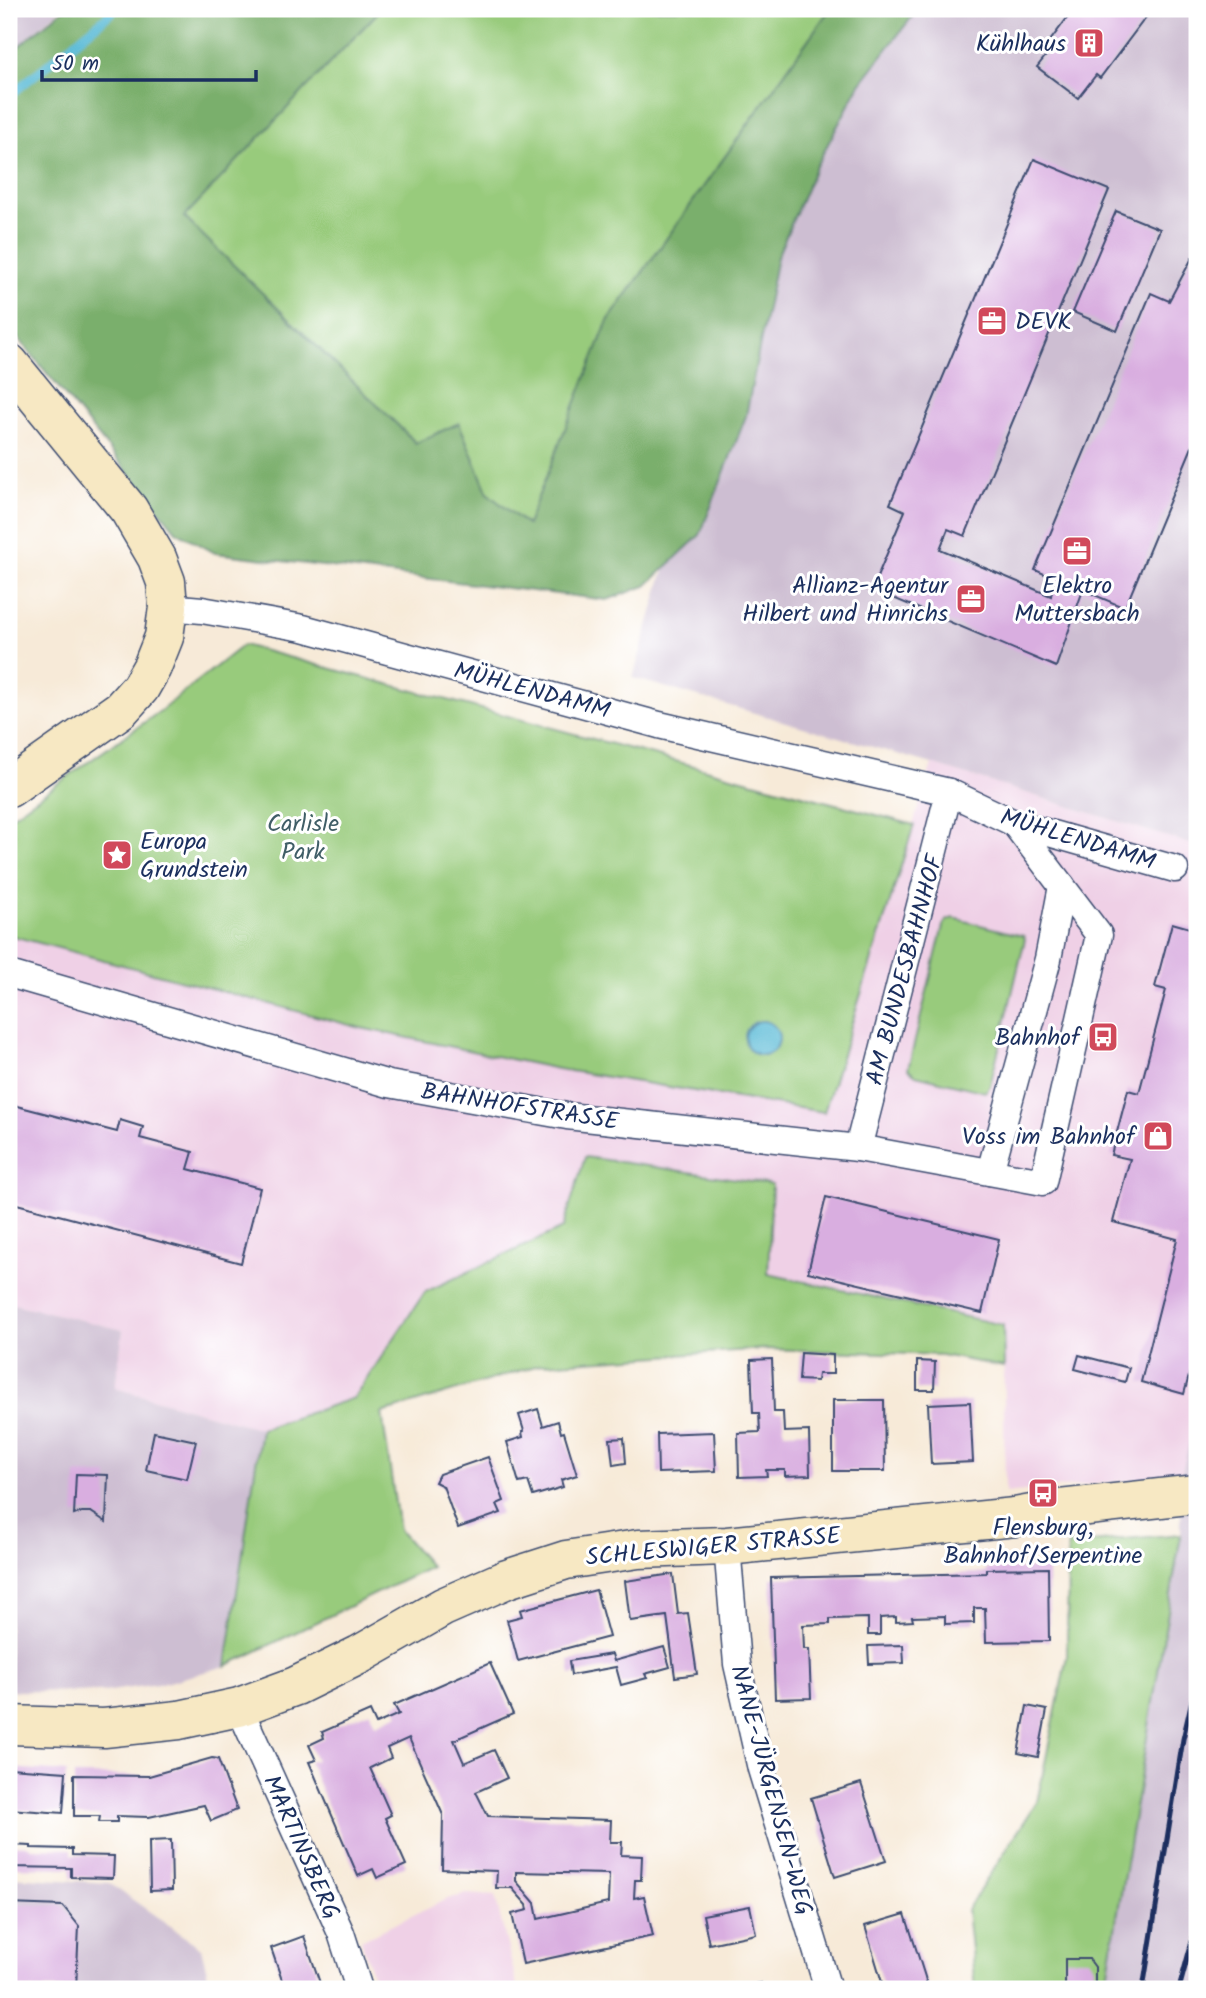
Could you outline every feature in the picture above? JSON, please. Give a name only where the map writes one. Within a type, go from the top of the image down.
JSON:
[{"type":"main road","points":[[9,363],[129,510],[157,558],[166,582],[168,607],[164,637],[152,667],[121,709],[9,788]]},
{"type":"main road","name":"SCHLESWIGER STRASSE","points":[[9,1725],[104,1728],[179,1720],[239,1707],[296,1686],[359,1655],[443,1607],[507,1579],[566,1560],[638,1549],[727,1546],[1015,1517],[1060,1509],[1197,1494]]},
{"type":"street","name":"MÜHLENDAMM","points":[[168,607],[202,610],[303,628],[659,725],[949,793],[1014,823],[1175,869]]},
{"type":"street","name":"AM BUNDESBAHNHOF","points":[[858,1148],[949,793]]},
{"type":"street","points":[[990,1172],[1048,959],[1062,886],[1014,823]]},
{"type":"street","name":"BAHNHOFSTRASSE","points":[[9,974],[388,1084],[567,1116],[858,1148],[1043,1182],[1099,936],[1062,886]]},
{"type":"street","name":"NANE-JÜRGENSEN-WEG","points":[[727,1546],[740,1677],[761,1769],[828,1989]]},
{"type":"street","name":"MARTINSBERG","points":[[239,1707],[341,1933],[359,1989]]},
{"type":"shaded area","points":[[9,9],[61,9],[9,53]]},
{"type":"shaded area","points":[[885,9],[1197,9],[1197,846],[932,764],[633,678],[766,216]]},
{"type":"shaded area","points":[[932,764],[1197,846],[1197,1415],[1181,1475],[1005,1493],[1003,1325],[768,1274],[771,1184],[585,1157],[563,1228],[425,1292],[354,1398],[261,1429],[115,1388],[123,1330],[9,1303],[9,935],[361,1028],[558,1069],[823,1112]]},
{"type":"shaded area","points":[[9,1303],[123,1330],[115,1388],[261,1429],[226,1666],[165,1683],[104,1692],[9,1691]]},
{"type":"shaded area","points":[[1197,1412],[1197,1989],[1105,1989],[1181,1534],[1181,1475]]},
{"type":"shaded area","points":[[9,1877],[109,1883],[201,1948],[211,1989],[9,1989]]},
{"type":"shaded area","points":[[467,1894],[495,1896],[518,1989],[377,1989],[361,1940],[447,1899]]},
{"type":"green space","points":[[64,9],[381,9],[184,217],[416,443],[459,423],[488,494],[527,525],[608,321],[830,9],[918,9],[860,84],[815,168],[777,257],[746,416],[700,535],[646,586],[607,600],[215,553],[176,531],[9,327],[9,54]]},
{"type":"green space","points":[[381,9],[830,9],[608,321],[527,525],[488,494],[459,423],[416,443],[184,217]]},
{"type":"green space","name":"Carlisle Park","points":[[243,645],[914,825],[824,1112],[558,1069],[361,1028],[9,935],[9,818],[159,712]]},
{"type":"green space","points":[[953,918],[1024,936],[1025,939],[990,1086],[985,1092],[916,1075],[908,1069],[943,926]]},
{"type":"green space","points":[[585,1157],[772,1184],[768,1274],[1003,1325],[1004,1367],[941,1355],[765,1349],[542,1364],[382,1413],[399,1530],[431,1567],[226,1666],[261,1429],[354,1398],[425,1292],[563,1228]]},
{"type":"green space","points":[[1181,1534],[1105,1989],[975,1989],[967,1910],[1037,1802],[1067,1656],[1068,1544]]},
{"type":"water","points":[[762,1021],[774,1026],[779,1038],[774,1050],[762,1055],[750,1050],[745,1038],[750,1026]]},
{"type":"building","name":"Kühlhaus","points":[[1074,9],[1152,9],[1100,78],[1096,75],[1078,98],[1037,67],[1055,44],[1050,41]]},
{"type":"building","points":[[1034,159],[1109,190],[965,536],[948,529],[940,549],[1051,596],[1054,578],[1035,570],[1151,293],[1169,301],[1192,258],[1197,260],[1197,435],[1125,608],[1083,590],[1056,667],[872,589],[905,511],[890,504]]},
{"type":"building","points":[[1116,211],[1160,229],[1117,331],[1073,312]]},
{"type":"building","points":[[1172,923],[1197,930],[1197,1346],[1184,1394],[1141,1382],[1177,1239],[1113,1222],[1130,1159],[1111,1155],[1128,1090],[1139,1093],[1166,990],[1155,987]]},
{"type":"building","points":[[9,1104],[117,1132],[120,1120],[143,1127],[140,1138],[193,1152],[188,1169],[260,1188],[241,1263],[9,1202]]},
{"type":"building","points":[[826,1197],[999,1239],[982,1313],[808,1272]]},
{"type":"building","points":[[801,1353],[833,1355],[833,1374],[818,1374],[817,1381],[799,1380]]},
{"type":"building","points":[[1079,1355],[1129,1368],[1125,1382],[1075,1369]]},
{"type":"building","points":[[772,1359],[774,1412],[783,1412],[784,1432],[809,1431],[810,1475],[785,1476],[785,1470],[766,1470],[767,1476],[739,1477],[738,1433],[760,1432],[759,1413],[753,1413],[751,1360]]},
{"type":"building","points":[[917,1361],[935,1362],[934,1390],[917,1390]]},
{"type":"building","points":[[833,1400],[884,1400],[885,1471],[833,1471]]},
{"type":"building","points":[[970,1402],[973,1462],[931,1464],[928,1404]]},
{"type":"building","points":[[538,1409],[543,1426],[558,1421],[577,1475],[561,1480],[563,1487],[533,1496],[528,1481],[519,1483],[507,1442],[523,1437],[519,1415]]},
{"type":"building","points":[[154,1432],[196,1441],[187,1479],[146,1470]]},
{"type":"building","points":[[714,1432],[716,1471],[658,1473],[657,1434]]},
{"type":"building","points":[[624,1438],[626,1463],[613,1465],[610,1439]]},
{"type":"building","points":[[488,1457],[504,1501],[497,1504],[501,1513],[458,1528],[443,1486],[435,1482],[439,1474]]},
{"type":"building","points":[[76,1474],[108,1475],[106,1522],[91,1512],[74,1515]]},
{"type":"building","points":[[1048,1568],[1049,1641],[986,1642],[985,1608],[974,1608],[974,1623],[945,1624],[945,1616],[912,1617],[913,1621],[896,1622],[896,1617],[880,1618],[880,1635],[868,1635],[868,1618],[830,1619],[830,1624],[803,1625],[804,1649],[809,1649],[811,1698],[775,1699],[771,1578],[986,1573],[986,1569]]},
{"type":"building","points":[[673,1574],[678,1614],[688,1613],[697,1674],[675,1677],[667,1616],[630,1621],[625,1581]]},
{"type":"building","points":[[596,1590],[609,1637],[518,1661],[507,1620],[522,1616],[520,1610]]},
{"type":"building","points":[[903,1645],[904,1663],[869,1664],[868,1646]]},
{"type":"building","points":[[664,1647],[670,1667],[645,1674],[647,1678],[621,1685],[616,1667],[571,1675],[569,1661],[612,1654],[614,1661]]},
{"type":"building","points":[[490,1663],[513,1714],[454,1740],[464,1763],[494,1750],[507,1778],[476,1792],[488,1816],[611,1820],[610,1842],[622,1842],[621,1855],[642,1856],[641,1880],[635,1880],[634,1898],[644,1896],[653,1936],[523,1964],[512,1914],[528,1910],[527,1905],[512,1888],[496,1888],[497,1871],[442,1869],[443,1815],[409,1738],[387,1748],[391,1758],[370,1768],[391,1815],[385,1818],[406,1865],[377,1878],[373,1869],[358,1876],[309,1762],[316,1760],[309,1745],[324,1738],[322,1732],[370,1711],[376,1724],[399,1714],[394,1705]],"holes":[[[516,1872],[609,1874],[608,1903],[538,1919],[535,1903],[516,1881]]]},
{"type":"building","points":[[1027,1706],[1047,1710],[1038,1757],[1018,1753]]},
{"type":"building","points":[[212,1758],[218,1759],[237,1810],[211,1821],[204,1805],[149,1817],[117,1816],[117,1822],[99,1822],[100,1816],[74,1816],[74,1775],[149,1776]]},
{"type":"building","points":[[9,1768],[66,1772],[63,1813],[9,1809]]},
{"type":"building","points":[[861,1783],[886,1861],[835,1877],[811,1798]]},
{"type":"building","points":[[171,1840],[172,1890],[150,1891],[149,1841]]},
{"type":"building","points":[[9,1845],[72,1849],[72,1855],[114,1856],[113,1878],[71,1877],[71,1868],[9,1867]]},
{"type":"building","points":[[9,1904],[63,1906],[79,1926],[76,1989],[9,1989]]},
{"type":"building","points":[[750,1906],[756,1934],[709,1944],[703,1915]]},
{"type":"building","points":[[905,1914],[928,1989],[884,1989],[865,1926]]},
{"type":"building","points":[[304,1936],[322,1989],[285,1989],[271,1948]]},
{"type":"building","points":[[1065,1959],[1089,1959],[1095,1967],[1095,1989],[1065,1989]]},
{"type":"building","points":[[761,1983],[762,1989],[734,1989],[734,1988]]},
{"type":"waterway","points":[[9,96],[116,9]]},
{"type":"railway","points":[[1143,1989],[1183,1739],[1197,1678]]},
{"type":"railway","points":[[1179,1989],[1197,1923]]},
{"type":"place","name":"Kühlhaus","points":[[1089,43]]},
{"type":"place","name":"DEVK","points":[[992,321]]},
{"type":"place","name":"Elektro Muttersbach","points":[[1077,551]]},
{"type":"place","name":"Allianz-Agentur Hilbert und Hinrichs","points":[[971,599]]},
{"type":"place","name":"Europa Grundstein","points":[[117,855]]},
{"type":"place","name":"Bahnhof","points":[[1103,1037]]},
{"type":"place","name":"Voss im Bahnhof","points":[[1158,1136]]},
{"type":"place","name":"Flensburg, Bahnhof/Serpentine","points":[[1043,1493]]}]
